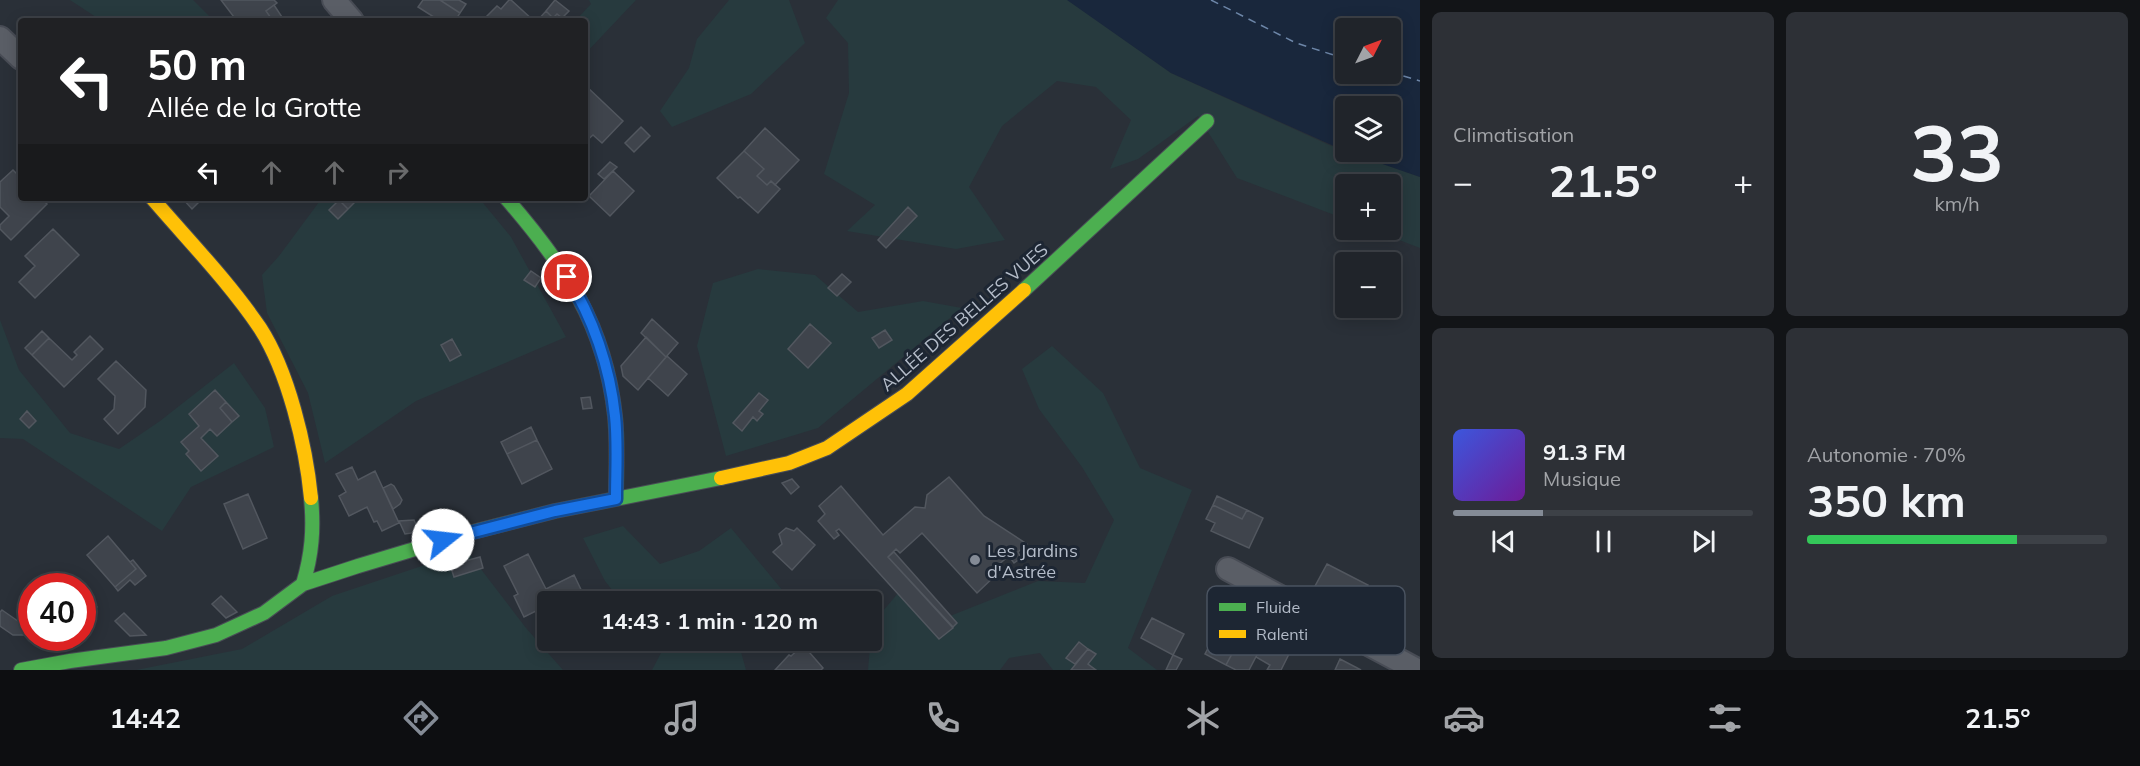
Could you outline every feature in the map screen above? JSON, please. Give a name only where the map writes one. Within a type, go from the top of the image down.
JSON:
[{"type":"street","points":[[334,0],[349,18]]},
{"type":"street","points":[[0,38],[18,55]]},
{"type":"street","name":"ALLÉE DES BELLES VUES","points":[[21,670],[166,648],[216,635],[264,613],[303,584],[358,566],[465,534],[555,511],[789,463],[827,448],[907,394],[1026,289],[1207,121]]},
{"type":"street","points":[[155,201],[228,287],[260,329],[282,371],[306,454],[310,486],[313,519],[311,557],[303,584]]},
{"type":"street","points":[[508,201],[559,264],[577,293],[595,333],[606,370],[615,416],[616,499]]},
{"type":"street","points":[[1228,569],[1260,586]]},
{"type":"street","points":[[1389,655],[1417,670]]},
{"type":"green space","points":[[70,0],[193,0],[211,18],[97,18]]},
{"type":"green space","points":[[589,0],[636,0],[588,51],[588,18],[578,18],[591,4]]},
{"type":"green space","points":[[729,0],[789,0],[805,43],[751,94],[672,127],[660,111],[689,68],[697,39]]},
{"type":"green space","points":[[838,0],[1068,0],[1171,73],[1335,147],[1335,162],[1377,162],[1420,177],[1420,248],[1399,240],[1401,240],[1401,174],[1335,174],[1335,215],[1237,178],[1198,116],[1138,159],[1110,169],[1131,120],[1096,87],[1057,81],[1002,126],[969,187],[1005,240],[956,249],[847,231],[875,205],[824,174],[849,93],[848,43],[826,18]]},
{"type":"green space","points":[[320,201],[481,201],[511,237],[566,337],[416,401],[325,463],[308,393],[267,313],[262,275]]},
{"type":"green space","points":[[758,269],[815,275],[858,312],[923,301],[962,308],[818,428],[726,456],[697,346],[713,283]]},
{"type":"green space","points":[[0,320],[19,370],[70,433],[119,449],[160,421],[234,363],[265,408],[274,447],[191,487],[162,531],[23,439],[0,438]]},
{"type":"green space","points":[[1052,346],[1103,393],[1140,468],[1192,490],[1128,648],[1157,670],[1053,670],[1040,653],[1009,658],[1000,670],[868,670],[870,651],[882,651],[882,612],[899,592],[950,616],[1038,581],[1085,583],[1114,520],[1082,467],[1039,409],[1022,369]]},
{"type":"green space","points":[[623,526],[660,564],[699,551],[731,528],[783,591],[613,591],[605,581],[583,538]]},
{"type":"green space","points":[[467,551],[537,640],[537,651],[546,651],[563,670],[136,670],[242,649],[332,596]]},
{"type":"green space","points":[[662,651],[741,651],[746,670],[652,670]]},
{"type":"water","points":[[1067,0],[1420,0],[1420,177],[1377,162],[1401,162],[1401,96],[1335,96],[1335,147],[1171,73]]},
{"type":"building","points":[[221,0],[274,0],[277,3],[266,11],[271,18],[235,18]]},
{"type":"building","points":[[423,0],[440,0],[460,13],[457,18],[435,18],[418,7]]},
{"type":"building","points":[[440,0],[459,0],[466,4],[460,13]]},
{"type":"building","points":[[511,0],[531,18],[489,18],[487,16],[497,6],[501,9]]},
{"type":"building","points":[[555,0],[569,11],[562,18],[557,14],[553,18],[546,11]]},
{"type":"building","points":[[274,5],[282,17],[271,18],[266,11]]},
{"type":"building","points":[[546,11],[553,18],[540,18]]},
{"type":"building","points":[[588,88],[623,121],[602,143],[593,135],[588,139]]},
{"type":"building","points":[[641,127],[650,136],[634,152],[625,143]]},
{"type":"building","points":[[765,128],[799,160],[775,185],[771,181],[767,185],[757,176],[764,169],[744,151]]},
{"type":"building","points":[[744,151],[764,169],[757,176],[767,185],[771,181],[780,189],[758,213],[717,178]]},
{"type":"building","points":[[610,162],[617,167],[604,179],[598,174]]},
{"type":"building","points":[[13,170],[18,175],[18,201],[44,201],[47,204],[11,240],[0,229],[0,225],[9,216],[0,207],[0,182]]},
{"type":"building","points":[[613,171],[634,191],[610,216],[589,196]]},
{"type":"building","points":[[185,201],[200,201],[192,209]]},
{"type":"building","points":[[338,201],[348,209],[338,219],[329,210]]},
{"type":"building","points":[[340,201],[356,201],[348,209]]},
{"type":"building","points":[[908,207],[917,216],[886,248],[878,240]]},
{"type":"building","points":[[53,229],[79,255],[35,298],[19,282],[35,266],[25,256]]},
{"type":"building","points":[[531,271],[541,278],[535,287],[524,280]]},
{"type":"building","points":[[842,274],[851,282],[837,296],[828,288]]},
{"type":"building","points":[[652,319],[678,343],[666,357],[641,333]]},
{"type":"building","points":[[810,324],[831,343],[808,368],[788,349]]},
{"type":"building","points":[[885,330],[892,340],[879,348],[872,338]]},
{"type":"building","points":[[42,331],[49,338],[32,355],[25,348]]},
{"type":"building","points":[[90,336],[103,349],[64,387],[32,355],[49,338],[72,360],[77,355],[74,352]]},
{"type":"building","points":[[646,337],[666,357],[638,390],[623,376],[621,366]]},
{"type":"building","points":[[452,339],[461,355],[450,361],[441,345]]},
{"type":"building","points":[[667,356],[687,374],[668,396],[648,378]]},
{"type":"building","points":[[116,361],[146,390],[145,407],[118,434],[104,419],[114,409],[115,396],[98,379]]},
{"type":"building","points":[[215,390],[226,402],[220,408],[232,422],[217,436],[210,429],[201,438],[218,456],[201,471],[186,454],[189,451],[181,442],[199,426],[189,414]]},
{"type":"building","points":[[759,393],[768,400],[759,411],[763,414],[757,421],[753,417],[742,431],[733,423]]},
{"type":"building","points":[[590,397],[592,408],[583,409],[581,398]]},
{"type":"building","points":[[226,402],[239,416],[232,422],[220,408]]},
{"type":"building","points":[[27,411],[36,421],[29,428],[20,419]]},
{"type":"building","points":[[531,427],[537,440],[507,454],[501,442]]},
{"type":"building","points":[[537,440],[552,469],[522,484],[507,454]]},
{"type":"building","points":[[352,467],[358,480],[375,471],[399,523],[382,531],[377,521],[374,522],[367,507],[349,516],[339,496],[346,492],[336,474]]},
{"type":"building","name":"Les Jardins d'Astrée","points":[[949,477],[984,516],[1027,544],[1018,552],[1021,558],[1014,563],[1009,556],[998,565],[1001,570],[977,593],[922,533],[900,553],[896,549],[888,557],[953,628],[939,639],[839,529],[836,531],[839,535],[834,539],[818,521],[825,514],[819,506],[841,486],[883,535],[915,507],[925,508],[927,495]]},
{"type":"building","points":[[792,479],[799,487],[791,494],[782,483]]},
{"type":"building","points":[[391,484],[402,500],[393,509],[383,488]]},
{"type":"building","points":[[248,494],[267,538],[243,549],[224,504]]},
{"type":"building","points":[[1217,496],[1247,510],[1242,519],[1213,505]]},
{"type":"building","points":[[1213,505],[1242,519],[1247,510],[1263,518],[1249,548],[1211,531],[1215,523],[1206,519]]},
{"type":"building","points":[[414,520],[419,532],[405,534],[399,521]]},
{"type":"building","points":[[786,528],[794,531],[797,528],[815,545],[792,570],[773,552],[782,544],[779,534]]},
{"type":"building","points":[[108,536],[136,569],[115,587],[87,555]]},
{"type":"building","points":[[894,552],[957,623],[953,627],[888,557]]},
{"type":"building","points":[[528,554],[546,589],[574,575],[582,591],[537,591],[537,610],[524,617],[514,596],[518,594],[504,566]]},
{"type":"building","points":[[480,557],[483,568],[454,577],[450,565]]},
{"type":"building","points":[[133,560],[146,576],[135,585],[130,580],[118,591],[115,587],[136,569],[130,562]]},
{"type":"building","points":[[1327,564],[1368,585],[1367,586],[1315,586]]},
{"type":"building","points":[[221,596],[237,612],[226,618],[212,604]]},
{"type":"building","points":[[2,610],[18,621],[18,635],[13,635],[0,626]]},
{"type":"building","points":[[124,613],[146,635],[130,636],[115,621]]},
{"type":"building","points":[[1152,618],[1184,634],[1173,655],[1141,638]]},
{"type":"building","points":[[1079,642],[1088,649],[1075,664],[1066,658]]},
{"type":"building","points":[[1088,649],[1096,654],[1088,664],[1096,670],[1071,670]]},
{"type":"building","points":[[1207,650],[1207,655],[1231,655],[1226,665],[1205,654]]},
{"type":"building","points":[[796,651],[808,651],[823,668],[821,670],[775,670],[789,655],[791,656]]},
{"type":"building","points":[[1173,655],[1182,659],[1176,670],[1166,670]]},
{"type":"building","points":[[1231,655],[1257,655],[1249,670],[1236,670],[1226,665]]},
{"type":"building","points":[[1257,655],[1288,655],[1281,670],[1267,670],[1270,665],[1256,657]]},
{"type":"building","points":[[1340,659],[1361,670],[1335,670]]},
{"type":"ferry route","points":[[1211,0],[1296,43],[1335,55]]},
{"type":"ferry route","points":[[1401,75],[1420,81]]},
{"type":"traffic: fast","points":[[1024,290],[1207,121]]},
{"type":"traffic: fast","points":[[509,201],[564,273],[592,325],[610,383],[615,416],[616,499]]},
{"type":"traffic: fast","points":[[21,670],[166,648],[216,635],[264,613],[303,584],[358,566],[465,534],[555,511],[721,478]]},
{"type":"traffic: fast","points":[[303,584],[312,541],[311,498]]},
{"type":"traffic: slow","points":[[155,201],[235,294],[270,346],[294,410],[305,456],[311,498]]},
{"type":"traffic: slow","points":[[721,478],[789,463],[827,448],[907,394],[1024,290]]},
{"type":"place","name":"Les Jardins d'Astrée","points":[[975,560]]},
{"type":"route","points":[[443,540],[555,511],[616,499],[615,416],[606,370],[595,333],[567,277]]}]
